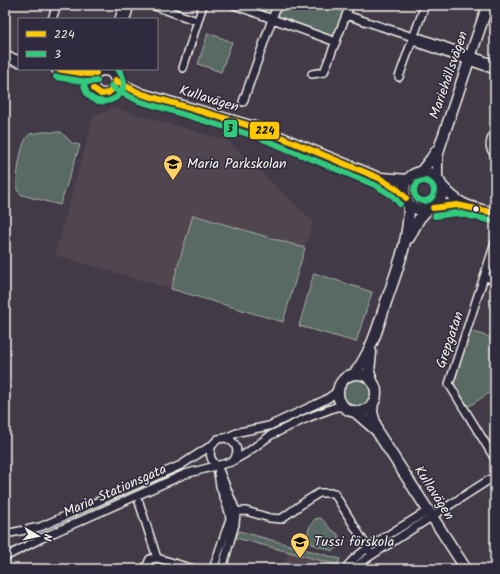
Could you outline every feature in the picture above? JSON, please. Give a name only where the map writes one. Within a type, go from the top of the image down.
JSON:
[{"type":"street","points":[[52,18],[57,5]]},
{"type":"street","points":[[119,18],[123,5]]},
{"type":"street","points":[[126,18],[130,5]]},
{"type":"street","points":[[152,5],[198,21]]},
{"type":"street","points":[[183,68],[196,32],[203,5]]},
{"type":"street","points":[[234,5],[336,42]]},
{"type":"street","points":[[243,102],[277,5]]},
{"type":"street","points":[[312,74],[324,72],[350,5]]},
{"type":"street","points":[[399,77],[425,5]]},
{"type":"street","name":"Mariehällsvägen","points":[[439,182],[438,158],[440,146],[486,8]]},
{"type":"street","points":[[346,15],[413,37],[420,44],[495,64]]},
{"type":"street","points":[[5,52],[18,56]]},
{"type":"street","points":[[5,57],[18,61]]},
{"type":"street","points":[[469,58],[495,70]]},
{"type":"street","name":"Kullavägen","points":[[61,70],[88,74],[107,73],[121,84],[142,94],[275,135],[379,178],[398,190],[407,201],[409,224],[405,245],[371,348],[369,372],[376,394],[372,412],[378,433]]},
{"type":"street","name":"Kullavägen","points":[[61,70],[86,80],[95,90],[100,93],[119,91],[142,94]]},
{"type":"street","points":[[92,85],[92,79],[107,73],[115,87],[110,92]]},
{"type":"street","points":[[495,128],[490,145],[490,149],[495,154]]},
{"type":"street","name":"Mariehällsvägen","points":[[420,173],[440,146]]},
{"type":"street","points":[[462,204],[451,196],[439,182],[428,173],[414,175],[405,187],[407,201],[416,209],[430,209],[445,205],[462,204],[495,213]]},
{"type":"street","name":"Kullavägen","points":[[379,178],[409,180]]},
{"type":"street","points":[[430,209],[439,202],[441,198],[442,192],[439,182]]},
{"type":"street","name":"Kullavägen","points":[[405,245],[419,219],[430,209]]},
{"type":"street","name":"Grepgatan","points":[[495,243],[449,384],[495,459]]},
{"type":"street","points":[[484,277],[495,280]]},
{"type":"street","name":"Kullavägen","points":[[371,348],[354,374],[342,381],[339,387],[339,398],[378,433],[466,569]]},
{"type":"street","points":[[354,374],[364,375],[372,381]]},
{"type":"street","name":"Maria Stationsgata","points":[[5,534],[40,526],[181,464],[212,445],[218,439],[225,438],[239,432],[268,426],[325,400],[334,394],[339,387]]},
{"type":"street","points":[[350,409],[363,411],[373,402]]},
{"type":"street","name":"Maria Stationsgata","points":[[5,557],[42,538],[184,474],[226,464],[245,454],[271,435],[332,408],[336,407],[350,409]]},
{"type":"street","points":[[225,438],[230,439],[236,446],[237,455],[234,460]]},
{"type":"street","points":[[212,445],[212,461],[217,465],[220,486],[233,511],[235,524],[222,569]]},
{"type":"street","points":[[346,569],[355,558],[370,551],[495,476]]},
{"type":"street","points":[[233,511],[246,511],[270,518],[282,519],[306,501],[319,494],[334,493],[370,551]]},
{"type":"street","points":[[139,502],[157,558]]},
{"type":"street","points":[[213,569],[233,511]]},
{"type":"street","points":[[352,569],[370,551]]},
{"type":"street","points":[[145,569],[150,559],[157,558],[194,569]]},
{"type":"shaded area","name":"Maria Parkskolan","points":[[115,108],[228,141],[313,221],[283,322],[55,255],[94,115]]},
{"type":"shaded area","name":"Tussi förskola","points":[[288,552],[342,567],[341,569],[277,569],[278,567],[284,568]]},
{"type":"green space","points":[[281,5],[347,5],[334,38],[276,16]]},
{"type":"green space","points":[[208,33],[232,42],[221,72],[198,64]]},
{"type":"green space","points":[[61,132],[72,143],[80,145],[60,205],[22,195],[17,190],[18,169],[24,144],[30,134]]},
{"type":"green space","points":[[193,215],[305,248],[283,322],[171,289]]},
{"type":"green space","points":[[314,273],[372,292],[356,342],[299,326]]},
{"type":"green space","points":[[471,331],[495,339],[495,389],[468,407],[453,383]]},
{"type":"green space","points":[[357,379],[367,383],[371,393],[367,403],[357,407],[347,403],[343,393],[347,383]]},
{"type":"green space","points":[[320,518],[338,535],[339,543],[333,551],[312,544],[310,540],[308,531],[310,526],[315,519]]},
{"type":"green space","points":[[239,531],[340,559],[338,565],[236,538]]},
{"type":"transit line","name":"224","points":[[63,70],[88,74],[96,73]]},
{"type":"transit line","name":"3","points":[[84,82],[87,93],[93,99],[102,101],[110,100],[118,96],[123,89],[123,80],[118,70]]},
{"type":"transit line","name":"3","points":[[56,77],[87,82],[97,81]]},
{"type":"transit line","name":"224","points":[[116,80],[142,94],[261,129],[379,178],[398,190],[406,198]]},
{"type":"transit line","name":"224","points":[[94,89],[101,94],[108,93],[115,87],[116,81]]},
{"type":"transit line","name":"3","points":[[111,86],[139,101],[258,137],[375,185],[393,196],[400,204]]},
{"type":"transit line","name":"3","points":[[424,181],[431,184],[434,191],[431,198],[424,201],[417,198],[414,191],[417,184],[424,181]]},
{"type":"transit line","name":"224","points":[[433,208],[457,205],[495,213]]},
{"type":"transit line","name":"3","points":[[435,216],[457,213],[493,221]]},
{"type":"place","name":"Maria Parkskolan","points":[[173,181]]},
{"type":"place","name":"Tussi förskola","points":[[300,559]]}]
